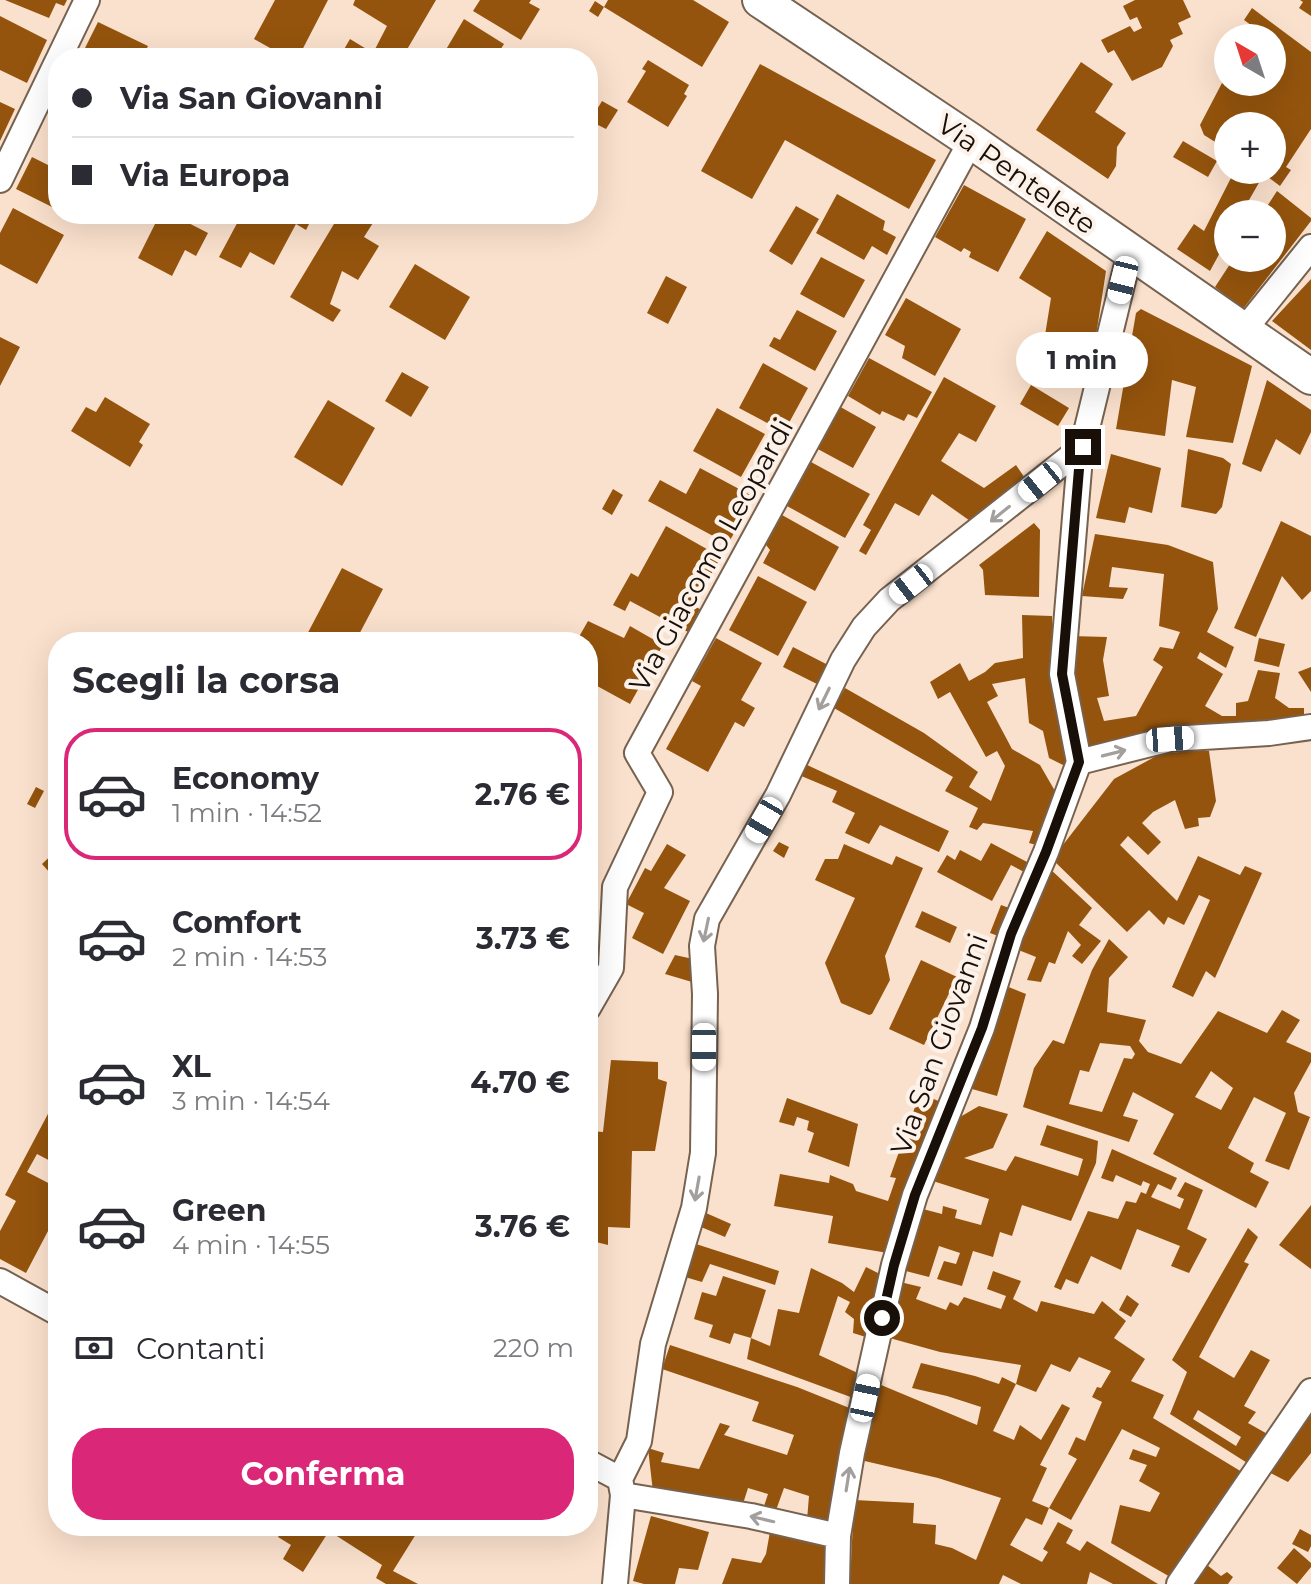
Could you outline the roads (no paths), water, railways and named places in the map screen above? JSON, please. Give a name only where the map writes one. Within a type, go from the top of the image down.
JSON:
[{"type":"main road","name":"Via Pentelete","points":[[760,0],[971,141],[1311,377]]},
{"type":"street","points":[[63,48],[87,0]]},
{"type":"street","points":[[0,180],[48,80]]},
{"type":"street","name":"Via Giacomo Leopardi","points":[[598,991],[611,968],[615,887],[660,792],[637,753],[971,141]]},
{"type":"street","points":[[1244,330],[1311,247]]},
{"type":"street","points":[[1130,252],[1080,457],[1062,674],[1079,762],[1170,739],[1269,733],[1311,727]]},
{"type":"street","points":[[615,1584],[622,1487],[639,1441],[653,1344],[694,1208],[703,1153],[705,994],[702,946],[707,919],[778,795],[843,660],[864,627],[889,600],[1083,447]]},
{"type":"street","name":"Via San Giovanni","points":[[837,1584],[838,1536],[852,1453],[891,1279],[915,1195],[982,1028],[1011,934],[1046,852],[1079,762]]},
{"type":"street","points":[[0,1281],[48,1307]]},
{"type":"street","points":[[1179,1584],[1311,1391]]},
{"type":"street","points":[[598,1469],[622,1487],[838,1536]]}]
